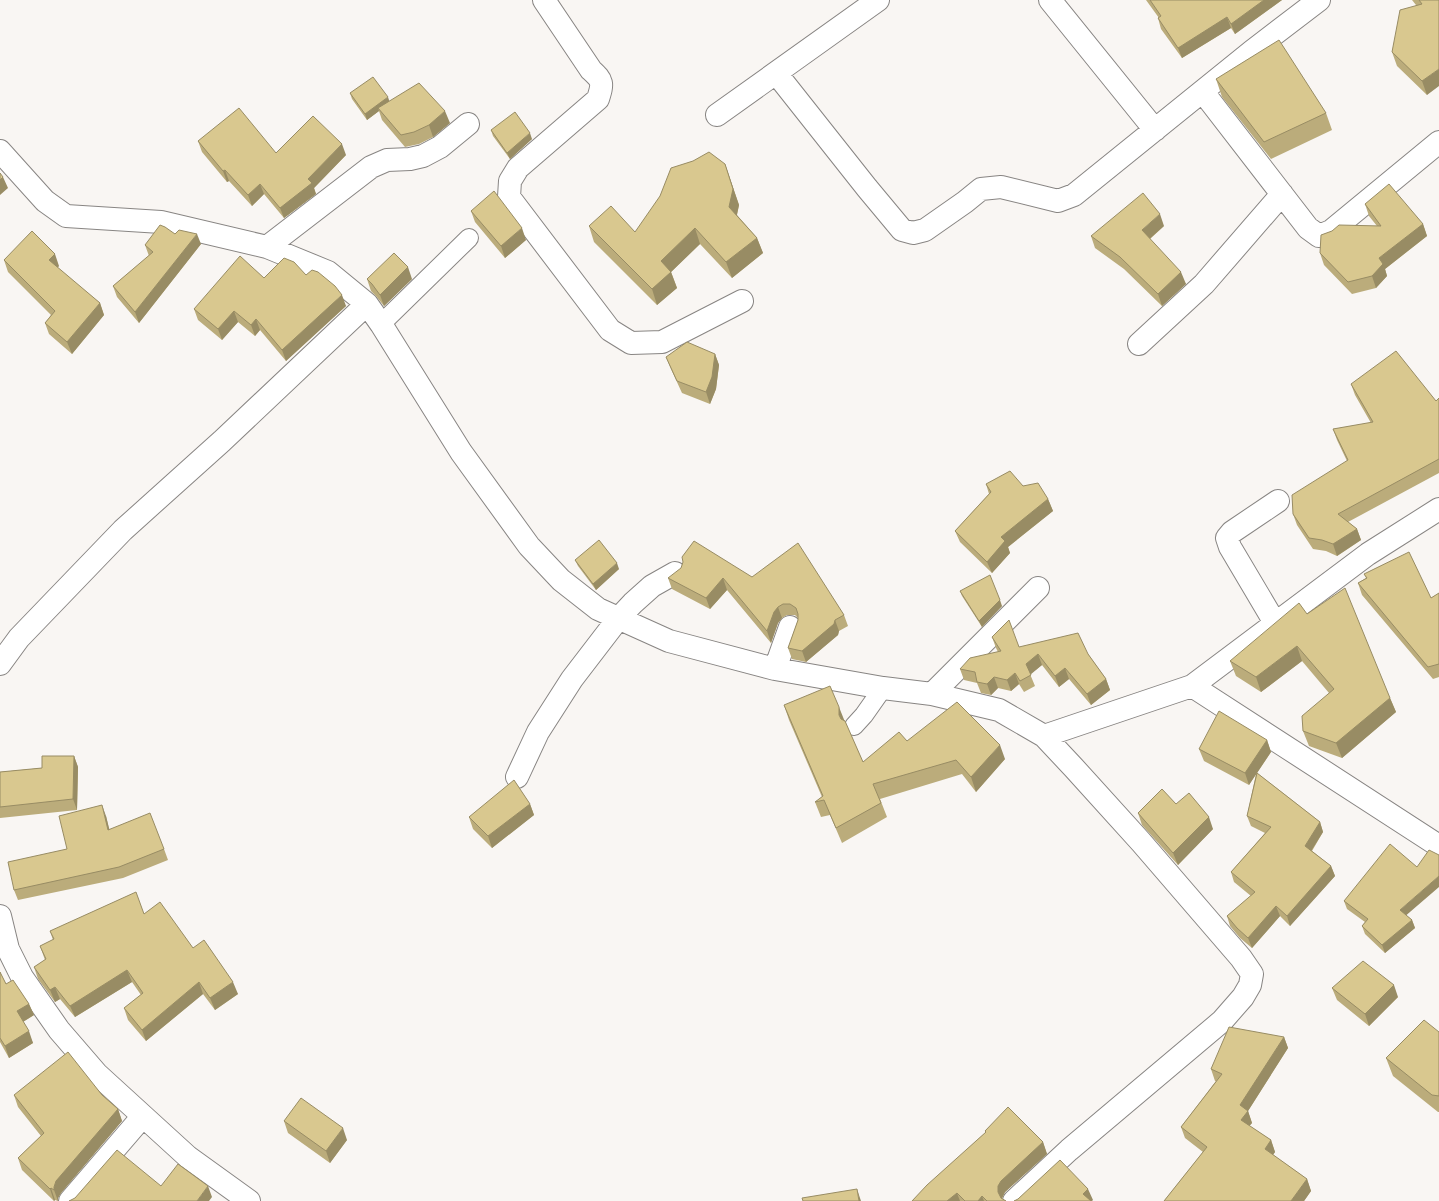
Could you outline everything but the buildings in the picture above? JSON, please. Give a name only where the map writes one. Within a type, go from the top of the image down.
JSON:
[{"type":"street","points":[[544,0],[587,64],[600,79],[601,89],[598,99],[518,168],[510,181],[509,197],[610,330],[631,343],[662,342],[742,301]]},
{"type":"street","points":[[717,115],[878,0]]},
{"type":"street","points":[[1050,0],[1155,130]]},
{"type":"street","points":[[776,73],[902,230],[913,233],[925,230],[981,189],[1001,187],[1058,201],[1074,195],[1319,0]]},
{"type":"street","points":[[1203,92],[1308,228],[1319,236],[1331,231],[1439,142]]},
{"type":"street","points":[[267,247],[371,167],[388,160],[410,160],[423,156],[440,147],[468,124]]},
{"type":"street","points":[[0,151],[45,201],[66,216],[161,222],[267,247],[328,272],[367,304],[382,324],[461,452],[529,546],[561,580],[598,609],[669,641],[775,669],[883,688],[932,694],[999,710],[1044,736],[1141,842],[1241,958],[1252,974],[1250,985],[1222,1021],[1069,1150],[1014,1201]]},
{"type":"street","points":[[1139,344],[1204,284],[1282,194]]},
{"type":"street","points":[[0,664],[19,638],[123,530],[222,441],[367,304]]},
{"type":"street","points":[[1275,623],[1230,547],[1228,538],[1232,532],[1278,500]]},
{"type":"street","points":[[1044,736],[1192,686],[1368,554],[1439,509]]},
{"type":"street","points":[[518,777],[538,732],[572,680],[618,619],[632,603],[652,586],[675,573]]},
{"type":"street","points":[[932,694],[1038,588]]},
{"type":"street","points":[[775,669],[790,627]]},
{"type":"street","points":[[1192,686],[1439,846]]},
{"type":"street","points":[[0,916],[8,949],[22,977],[59,1030],[97,1074],[188,1157],[249,1201]]},
{"type":"street","points":[[70,1201],[143,1116]]},
{"type":"lane","points":[[382,324],[469,238]]},
{"type":"lane","points":[[854,726],[864,715],[883,688]]}]
